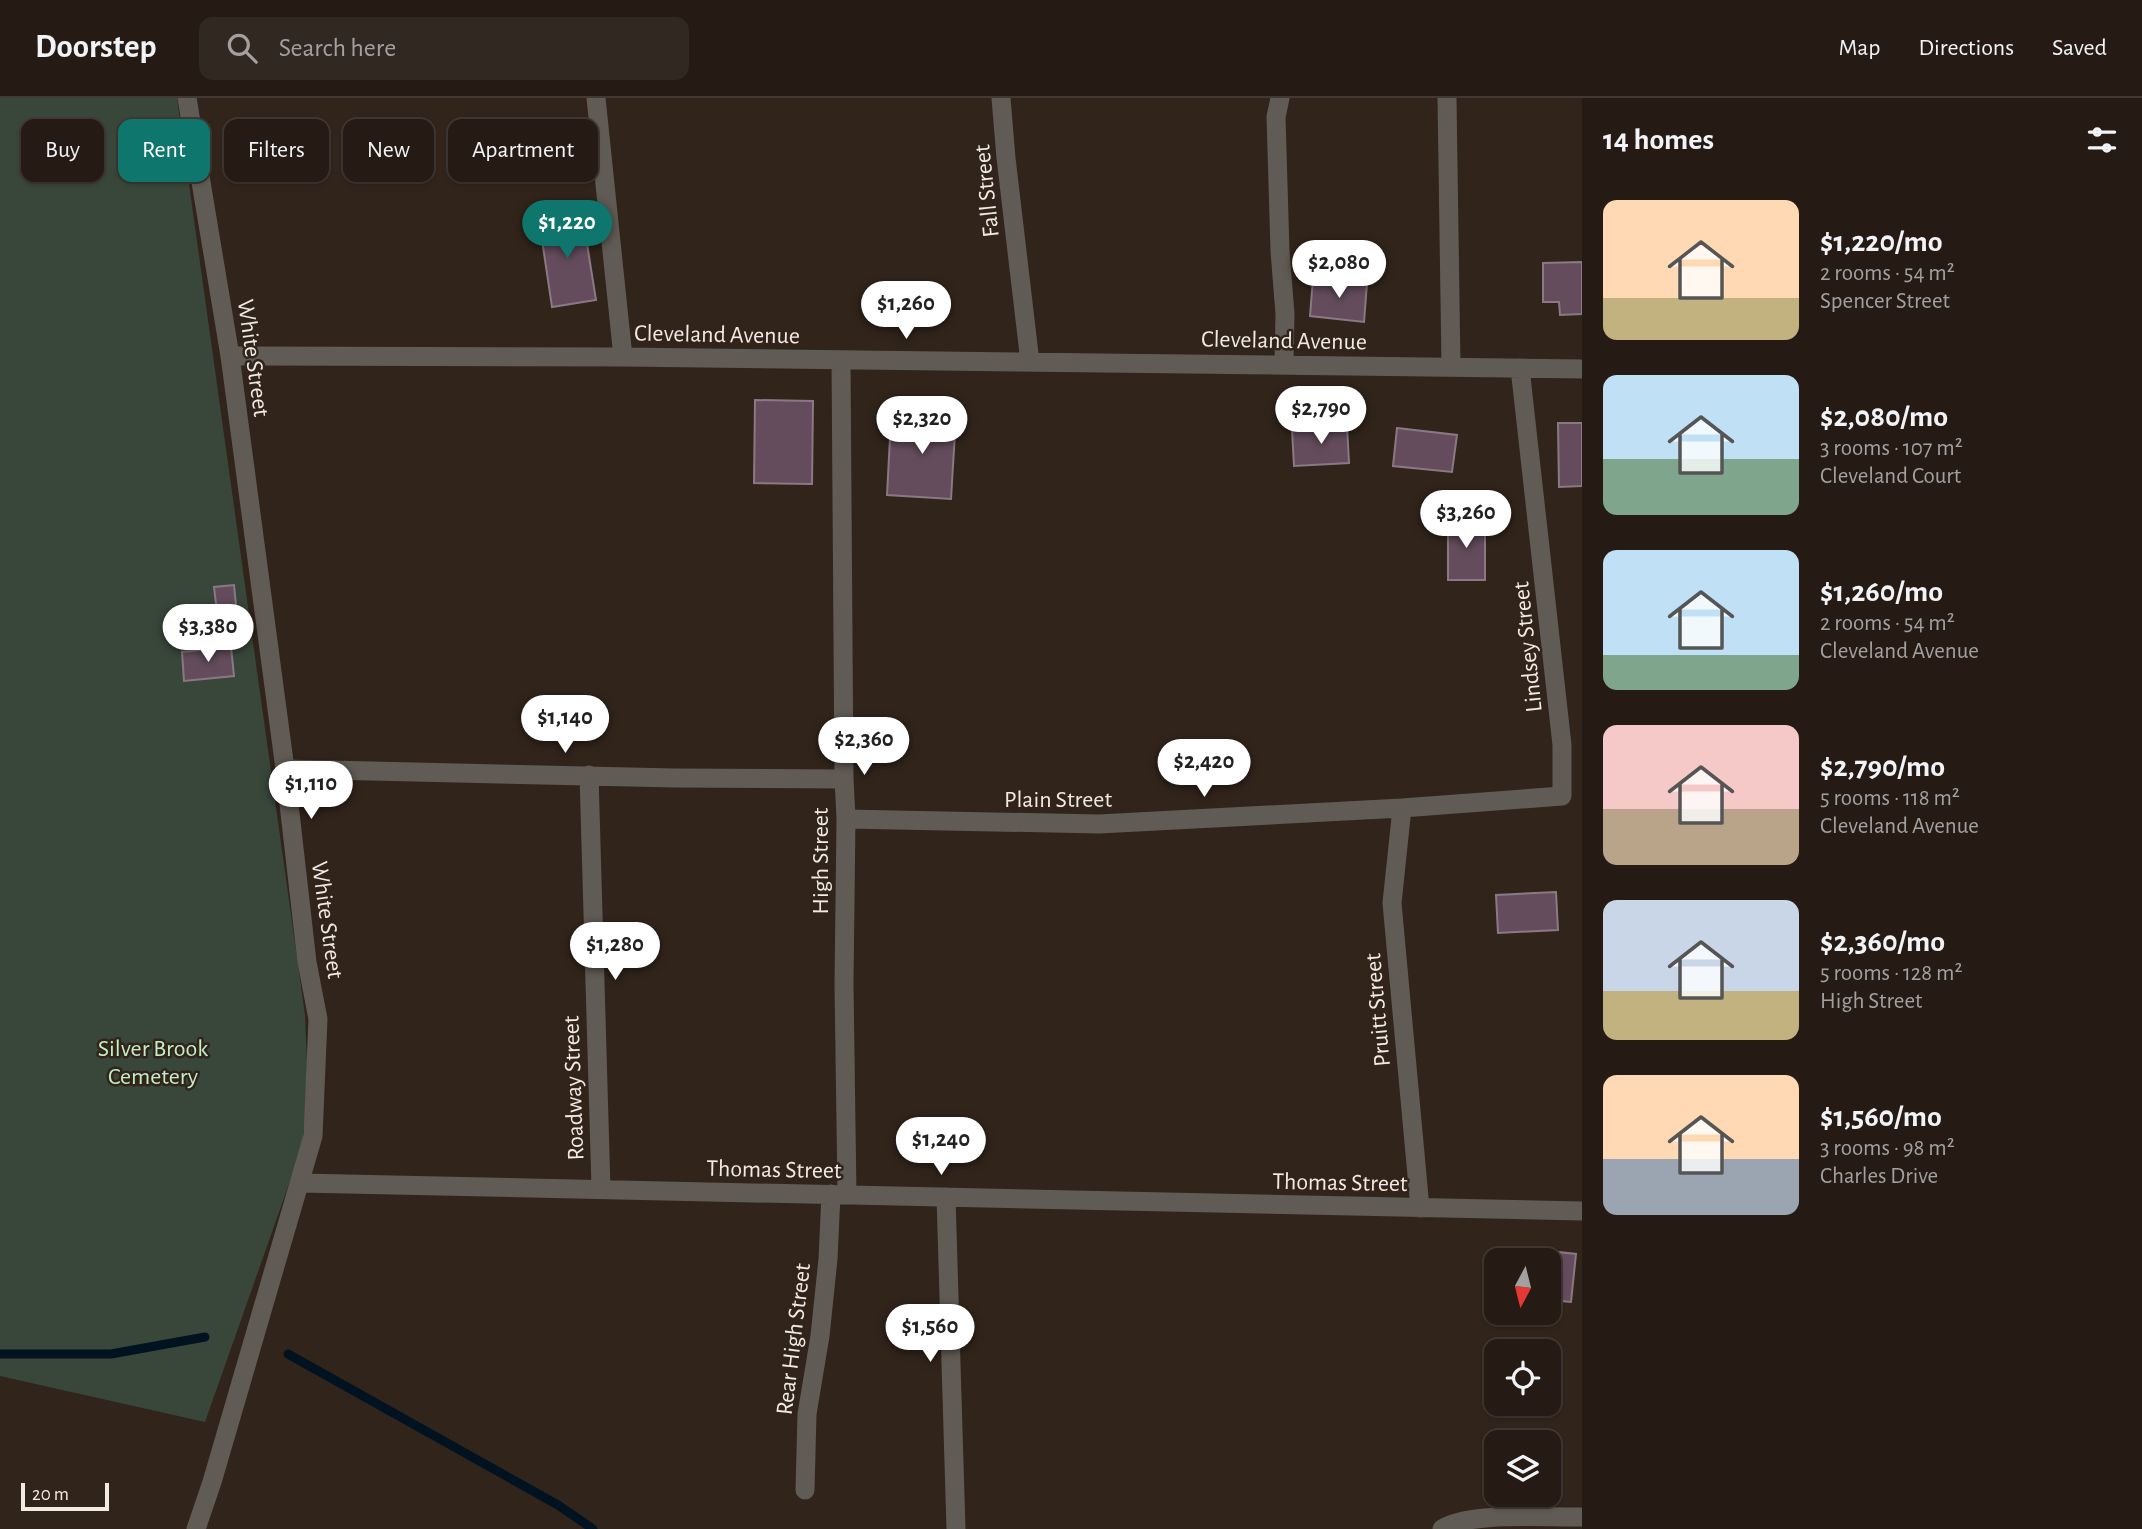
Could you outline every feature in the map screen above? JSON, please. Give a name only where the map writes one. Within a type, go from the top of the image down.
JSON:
[{"type":"street","name":"White Street","points":[[187,98],[230,356],[285,769],[307,962],[318,1018],[313,1136],[196,1529]]},
{"type":"street","points":[[596,98],[623,357]]},
{"type":"street","name":"Fall Street","points":[[1001,98],[1031,362]]},
{"type":"street","points":[[1280,98],[1276,117],[1280,251],[1285,314],[1284,364]]},
{"type":"street","points":[[1447,98],[1451,366]]},
{"type":"street","name":"Cleveland Avenue","points":[[230,356],[623,357],[1582,369]]},
{"type":"street","name":"High Street","points":[[839,1195],[846,819],[841,360]]},
{"type":"street","name":"Lindsey Street","points":[[1520,368],[1562,745],[1562,796]]},
{"type":"street","points":[[285,769],[844,779]]},
{"type":"street","name":"Roadway Street","points":[[589,775],[601,1189]]},
{"type":"street","name":"Plain Street","points":[[846,819],[1099,824],[1402,808],[1562,796]]},
{"type":"street","name":"Pruitt Street","points":[[1402,808],[1392,903],[1420,1208]]},
{"type":"street","name":"Thomas Street","points":[[300,1183],[1582,1211]]},
{"type":"street","name":"Rear High Street","points":[[805,1490],[807,1414],[839,1195]]},
{"type":"street","points":[[946,1197],[956,1529]]},
{"type":"street","points":[[1442,1529],[1450,1524],[1483,1518],[1582,1517]]},
{"type":"green space","name":"Silver Brook Cemetery","points":[[0,98],[177,98],[180,119],[118,119],[118,182],[189,182],[305,1015],[308,1087],[302,1147],[205,1422],[0,1376]]},
{"type":"building","points":[[569,206],[572,227],[584,225],[596,300],[552,307],[541,233],[551,231],[548,209]]},
{"type":"building","points":[[1582,262],[1582,314],[1560,315],[1559,302],[1543,302],[1543,263]]},
{"type":"building","points":[[1313,278],[1367,283],[1364,322],[1310,316]]},
{"type":"building","points":[[755,400],[813,401],[812,484],[754,483]]},
{"type":"building","points":[[895,412],[956,416],[951,499],[887,495],[890,438],[893,438]]},
{"type":"building","points":[[1558,423],[1582,423],[1582,486],[1559,487]]},
{"type":"building","points":[[1347,426],[1349,463],[1294,466],[1292,430]]},
{"type":"building","points":[[1397,428],[1457,435],[1452,472],[1393,466]]},
{"type":"building","points":[[1448,519],[1485,519],[1485,580],[1448,580]]},
{"type":"building","points":[[234,585],[239,636],[220,638],[214,587]]},
{"type":"building","points":[[231,647],[234,676],[184,681],[182,652]]},
{"type":"building","points":[[1556,892],[1558,930],[1498,933],[1496,895]]},
{"type":"building","points":[[1561,1252],[1576,1254],[1571,1302],[1561,1301]]},
{"type":"waterway","points":[[0,1354],[111,1354],[205,1337]]},
{"type":"waterway","points":[[288,1354],[558,1505],[593,1529]]}]
